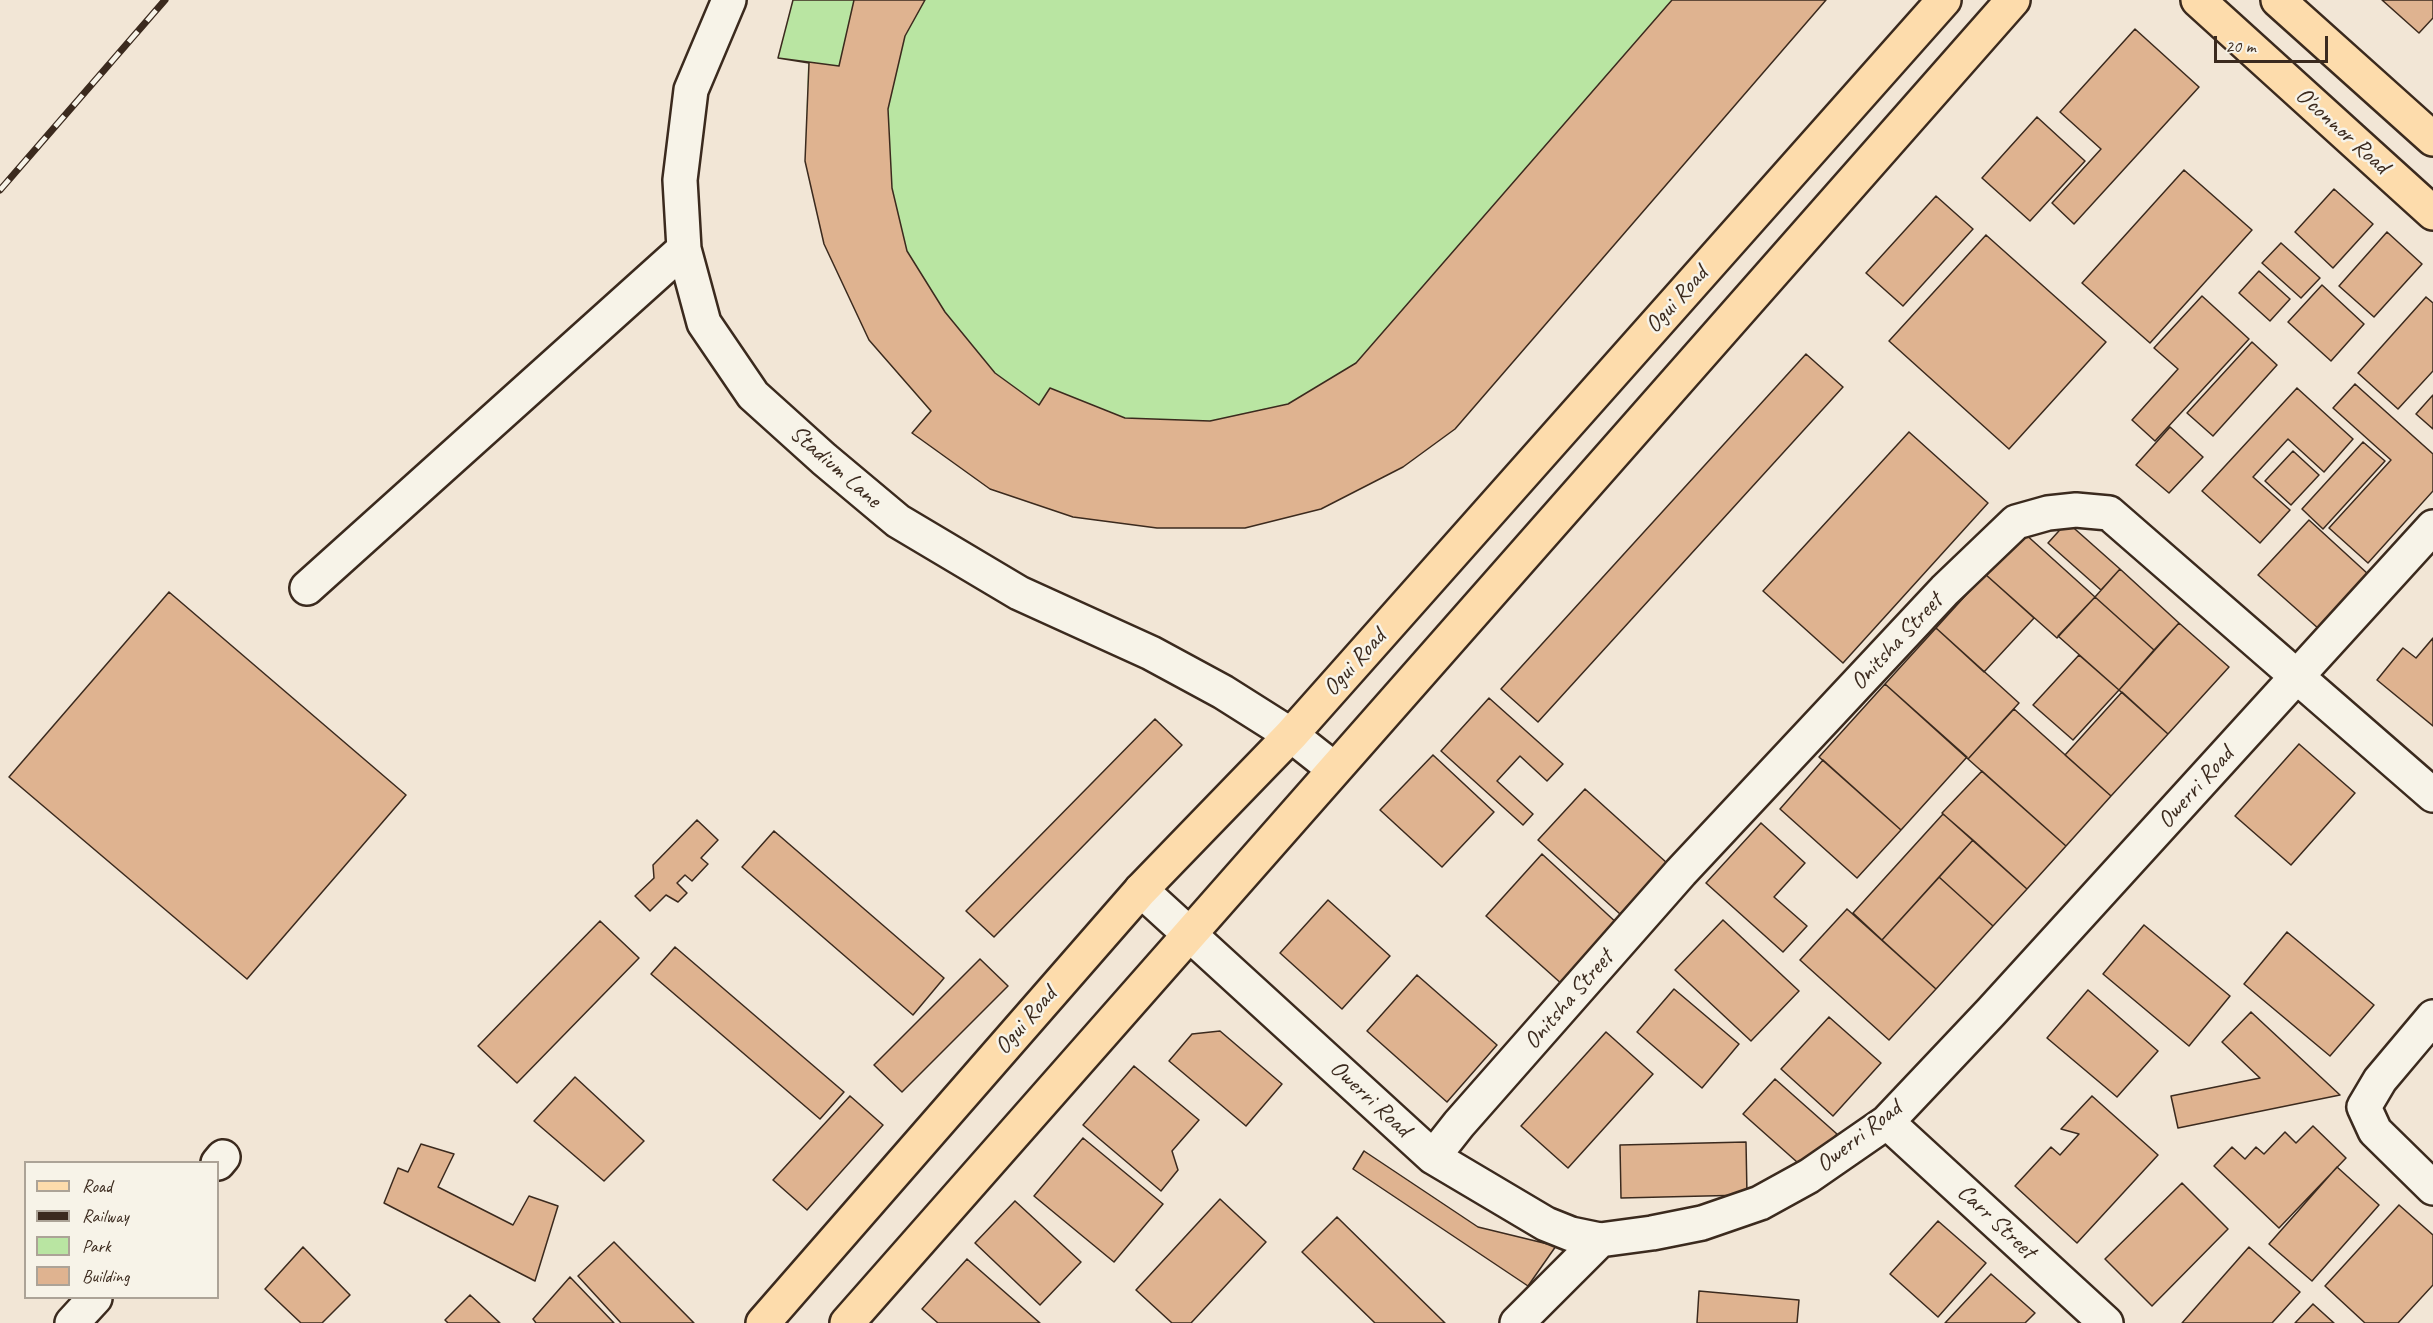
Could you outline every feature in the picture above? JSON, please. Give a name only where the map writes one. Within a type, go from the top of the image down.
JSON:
[{"type":"main road","name":"Ogui Road","points":[[763,1323],[1141,890],[1291,735],[1944,0]]},
{"type":"main road","points":[[847,1323],[2013,0]]},
{"type":"main road","name":"O'connor Road","points":[[2198,0],[2433,213]]},
{"type":"main road","points":[[2278,0],[2433,139]]},
{"type":"street","name":"Stadium Lane","points":[[729,0],[691,90],[680,180],[684,249],[704,323],[753,395],[898,521],[1019,593],[1151,653],[1223,692],[1291,735],[1334,769]]},
{"type":"street","points":[[307,588],[684,249]]},
{"type":"street","name":"Onitsha Street","points":[[1433,1157],[1459,1124],[1681,872],[1945,590],[2016,522],[2048,513],[2076,510],[2109,513],[2298,675],[2433,795]]},
{"type":"street","name":"Owerri Road","points":[[1141,890],[1433,1157],[1546,1224],[1571,1234],[1600,1240],[1701,1223],[1760,1203],[1809,1176],[1887,1122],[1991,1012],[2433,527]]},
{"type":"street","points":[[2433,1017],[2379,1080],[2364,1107],[2375,1131],[2433,1188]]},
{"type":"street","name":"Carr Street","points":[[1887,1122],[2106,1323]]},
{"type":"street","points":[[1517,1323],[1600,1240]]},
{"type":"street","points":[[72,1323],[94,1299]]},
{"type":"green space","points":[[793,0],[1826,0],[1455,429],[1403,467],[1245,528],[1157,528],[1073,517],[990,489],[912,433],[930,411],[869,340],[824,244],[805,161],[808,63],[778,58]]},
{"type":"building","points":[[793,0],[925,0],[905,36],[888,109],[892,188],[907,251],[945,312],[995,373],[1039,405],[1050,388],[1125,418],[1210,421],[1288,404],[1356,363],[1672,0],[1826,0],[1455,429],[1403,467],[1321,509],[1245,528],[1157,528],[1073,517],[990,489],[912,433],[931,411],[869,340],[824,244],[805,161],[809,63],[778,58]]},
{"type":"building","points":[[793,0],[854,0],[839,66],[778,58]]},
{"type":"building","points":[[2382,0],[2433,0],[2433,18],[2419,33]]},
{"type":"building","points":[[2135,29],[2199,87],[2074,224],[2052,203],[2101,149],[2060,112]]},
{"type":"building","points":[[2037,117],[2085,161],[2030,221],[1982,178]]},
{"type":"building","points":[[2184,170],[2252,230],[2150,343],[2082,283]]},
{"type":"building","points":[[2334,189],[2373,224],[2333,268],[2295,232]]},
{"type":"building","points":[[1936,196],[1973,229],[1903,306],[1866,273]]},
{"type":"building","points":[[2387,232],[2422,264],[2374,317],[2339,286]]},
{"type":"building","points":[[1986,235],[2106,342],[2009,449],[1889,341]]},
{"type":"building","points":[[2281,243],[2320,278],[2301,298],[2262,263]]},
{"type":"building","points":[[2259,271],[2290,299],[2270,321],[2239,293]]},
{"type":"building","points":[[2322,285],[2364,324],[2331,361],[2288,322]]},
{"type":"building","points":[[2202,296],[2249,339],[2155,441],[2132,420],[2178,369],[2154,348]]},
{"type":"building","points":[[2426,297],[2433,303],[2433,371],[2398,409],[2358,373]]},
{"type":"building","points":[[2252,342],[2277,365],[2213,436],[2187,413]]},
{"type":"building","points":[[1806,354],[1843,387],[1538,722],[1501,689]]},
{"type":"building","points":[[2355,384],[2433,454],[2433,491],[2368,563],[2329,528],[2391,460],[2333,408]]},
{"type":"building","points":[[2297,388],[2353,439],[2324,472],[2288,439],[2253,477],[2290,510],[2260,543],[2202,491]]},
{"type":"building","points":[[2433,395],[2433,429],[2416,414]]},
{"type":"building","points":[[2170,427],[2203,457],[2169,493],[2136,465]]},
{"type":"building","points":[[1909,432],[1988,503],[1843,663],[1763,591]]},
{"type":"building","points":[[2363,442],[2385,461],[2323,529],[2302,509]]},
{"type":"building","points":[[2293,451],[2319,475],[2291,505],[2265,481]]},
{"type":"building","points":[[2309,520],[2368,574],[2319,629],[2258,575]]},
{"type":"building","points":[[2067,522],[2120,569],[2101,590],[2048,543]]},
{"type":"building","points":[[2023,532],[2095,597],[2057,638],[1985,574]]},
{"type":"building","points":[[2120,569],[2179,623],[2154,650],[2095,597]]},
{"type":"building","points":[[1985,574],[2034,618],[1984,672],[1936,628]]},
{"type":"building","points":[[169,592],[406,795],[247,979],[9,777]]},
{"type":"building","points":[[2095,597],[2154,650],[2119,690],[2058,636]]},
{"type":"building","points":[[2179,623],[2229,667],[2168,734],[2119,690]]},
{"type":"building","points":[[1936,628],[2019,703],[1968,759],[1885,684]]},
{"type":"building","points":[[2433,638],[2433,726],[2377,680],[2403,648],[2416,658]]},
{"type":"building","points":[[2079,655],[2119,690],[2073,740],[2033,705]]},
{"type":"building","points":[[1885,684],[1967,757],[1901,830],[1819,757]]},
{"type":"building","points":[[2122,692],[2168,734],[2111,796],[2065,755]]},
{"type":"building","points":[[1489,698],[1563,764],[1547,781],[1520,756],[1497,781],[1533,814],[1523,825],[1441,751]]},
{"type":"building","points":[[2014,709],[2111,796],[2066,846],[1968,759]]},
{"type":"building","points":[[1155,719],[1182,745],[994,937],[966,911]]},
{"type":"building","points":[[2299,744],[2355,793],[2291,865],[2235,816]]},
{"type":"building","points":[[1433,755],[1494,812],[1442,867],[1380,810]]},
{"type":"building","points":[[1823,760],[1901,830],[1857,878],[1780,809]]},
{"type":"building","points":[[1982,771],[2066,846],[2027,889],[1942,813]]},
{"type":"building","points":[[1585,789],[1667,863],[1620,914],[1538,840]]},
{"type":"building","points":[[1943,814],[1973,840],[1882,940],[1853,913]]},
{"type":"building","points":[[697,820],[718,840],[701,858],[708,864],[692,881],[685,875],[677,883],[687,893],[678,902],[666,895],[650,911],[635,896],[654,878],[653,865]]},
{"type":"building","points":[[1761,823],[1805,863],[1774,897],[1807,926],[1783,952],[1706,883]]},
{"type":"building","points":[[774,831],[944,978],[913,1015],[742,867]]},
{"type":"building","points":[[1973,840],[2027,889],[1993,926],[1939,877]]},
{"type":"building","points":[[1542,854],[1619,925],[1563,985],[1486,916]]},
{"type":"building","points":[[1939,877],[1993,926],[1936,989],[1882,940]]},
{"type":"building","points":[[1328,900],[1390,956],[1342,1009],[1280,953]]},
{"type":"building","points":[[1847,909],[1936,989],[1889,1040],[1800,960]]},
{"type":"building","points":[[1723,920],[1799,991],[1751,1041],[1675,970]]},
{"type":"building","points":[[600,921],[639,958],[517,1083],[478,1046]]},
{"type":"building","points":[[2144,925],[2230,996],[2189,1046],[2103,974]]},
{"type":"building","points":[[2287,932],[2374,1005],[2330,1056],[2244,984]]},
{"type":"building","points":[[675,947],[844,1092],[820,1119],[651,974]]},
{"type":"building","points":[[980,959],[1008,986],[902,1092],[874,1065]]},
{"type":"building","points":[[1417,975],[1497,1045],[1447,1102],[1367,1031]]},
{"type":"building","points":[[1674,989],[1739,1044],[1702,1088],[1637,1032]]},
{"type":"building","points":[[2088,990],[2158,1051],[2117,1097],[2047,1038]]},
{"type":"building","points":[[2251,1012],[2340,1095],[2178,1128],[2171,1096],[2260,1078],[2222,1042]]},
{"type":"building","points":[[1829,1017],[1881,1063],[1833,1116],[1781,1069]]},
{"type":"building","points":[[1220,1031],[1282,1084],[1246,1126],[1169,1061],[1192,1034]]},
{"type":"building","points":[[1606,1032],[1653,1074],[1568,1168],[1521,1126]]},
{"type":"building","points":[[1134,1066],[1199,1120],[1172,1151],[1178,1170],[1161,1191],[1083,1125]]},
{"type":"building","points":[[575,1077],[644,1141],[604,1181],[534,1121]]},
{"type":"building","points":[[1775,1079],[1837,1134],[1806,1170],[1743,1114]]},
{"type":"building","points":[[850,1096],[883,1125],[807,1210],[773,1180]]},
{"type":"building","points":[[2092,1096],[2158,1155],[2077,1243],[2015,1186],[2051,1147],[2060,1155],[2079,1134],[2061,1129]]},
{"type":"building","points":[[2313,1126],[2346,1158],[2279,1228],[2214,1166],[2232,1147],[2245,1159],[2256,1147],[2264,1154],[2285,1132],[2296,1143]]},
{"type":"building","points":[[1083,1138],[1163,1204],[1114,1262],[1034,1196]]},
{"type":"building","points":[[1746,1142],[1747,1195],[1621,1198],[1620,1145]]},
{"type":"building","points":[[421,1144],[454,1154],[438,1187],[513,1225],[529,1196],[558,1206],[535,1281],[384,1203],[398,1168],[408,1172]]},
{"type":"building","points":[[1364,1151],[1478,1227],[1556,1246],[1528,1286],[1353,1169]]},
{"type":"building","points":[[2337,1167],[2379,1205],[2312,1281],[2269,1244]]},
{"type":"building","points":[[2182,1183],[2228,1229],[2152,1306],[2105,1259]]},
{"type":"building","points":[[1220,1199],[1266,1242],[1191,1323],[1172,1323],[1136,1290]]},
{"type":"building","points":[[1015,1201],[1081,1262],[1040,1305],[975,1243]]},
{"type":"building","points":[[2399,1205],[2433,1235],[2433,1285],[2398,1323],[2365,1323],[2325,1286]]},
{"type":"building","points":[[1337,1217],[1445,1323],[1375,1323],[1302,1252]]},
{"type":"building","points":[[1938,1221],[1986,1263],[1938,1317],[1890,1274]]},
{"type":"building","points":[[614,1242],[694,1323],[621,1323],[578,1276]]},
{"type":"building","points":[[303,1247],[350,1295],[322,1323],[301,1323],[265,1289]]},
{"type":"building","points":[[2249,1247],[2300,1292],[2272,1323],[2182,1323]]},
{"type":"building","points":[[967,1259],[1040,1323],[938,1323],[922,1309]]},
{"type":"building","points":[[1991,1274],[2035,1313],[2025,1323],[1945,1323]]},
{"type":"building","points":[[570,1277],[614,1323],[536,1323],[533,1319]]},
{"type":"building","points":[[1699,1291],[1799,1300],[1797,1323],[1697,1323]]},
{"type":"building","points":[[470,1295],[500,1323],[448,1323],[445,1320]]},
{"type":"building","points":[[2313,1304],[2334,1323],[2295,1323]]},
{"type":"railway","points":[[0,190],[165,0]]}]
